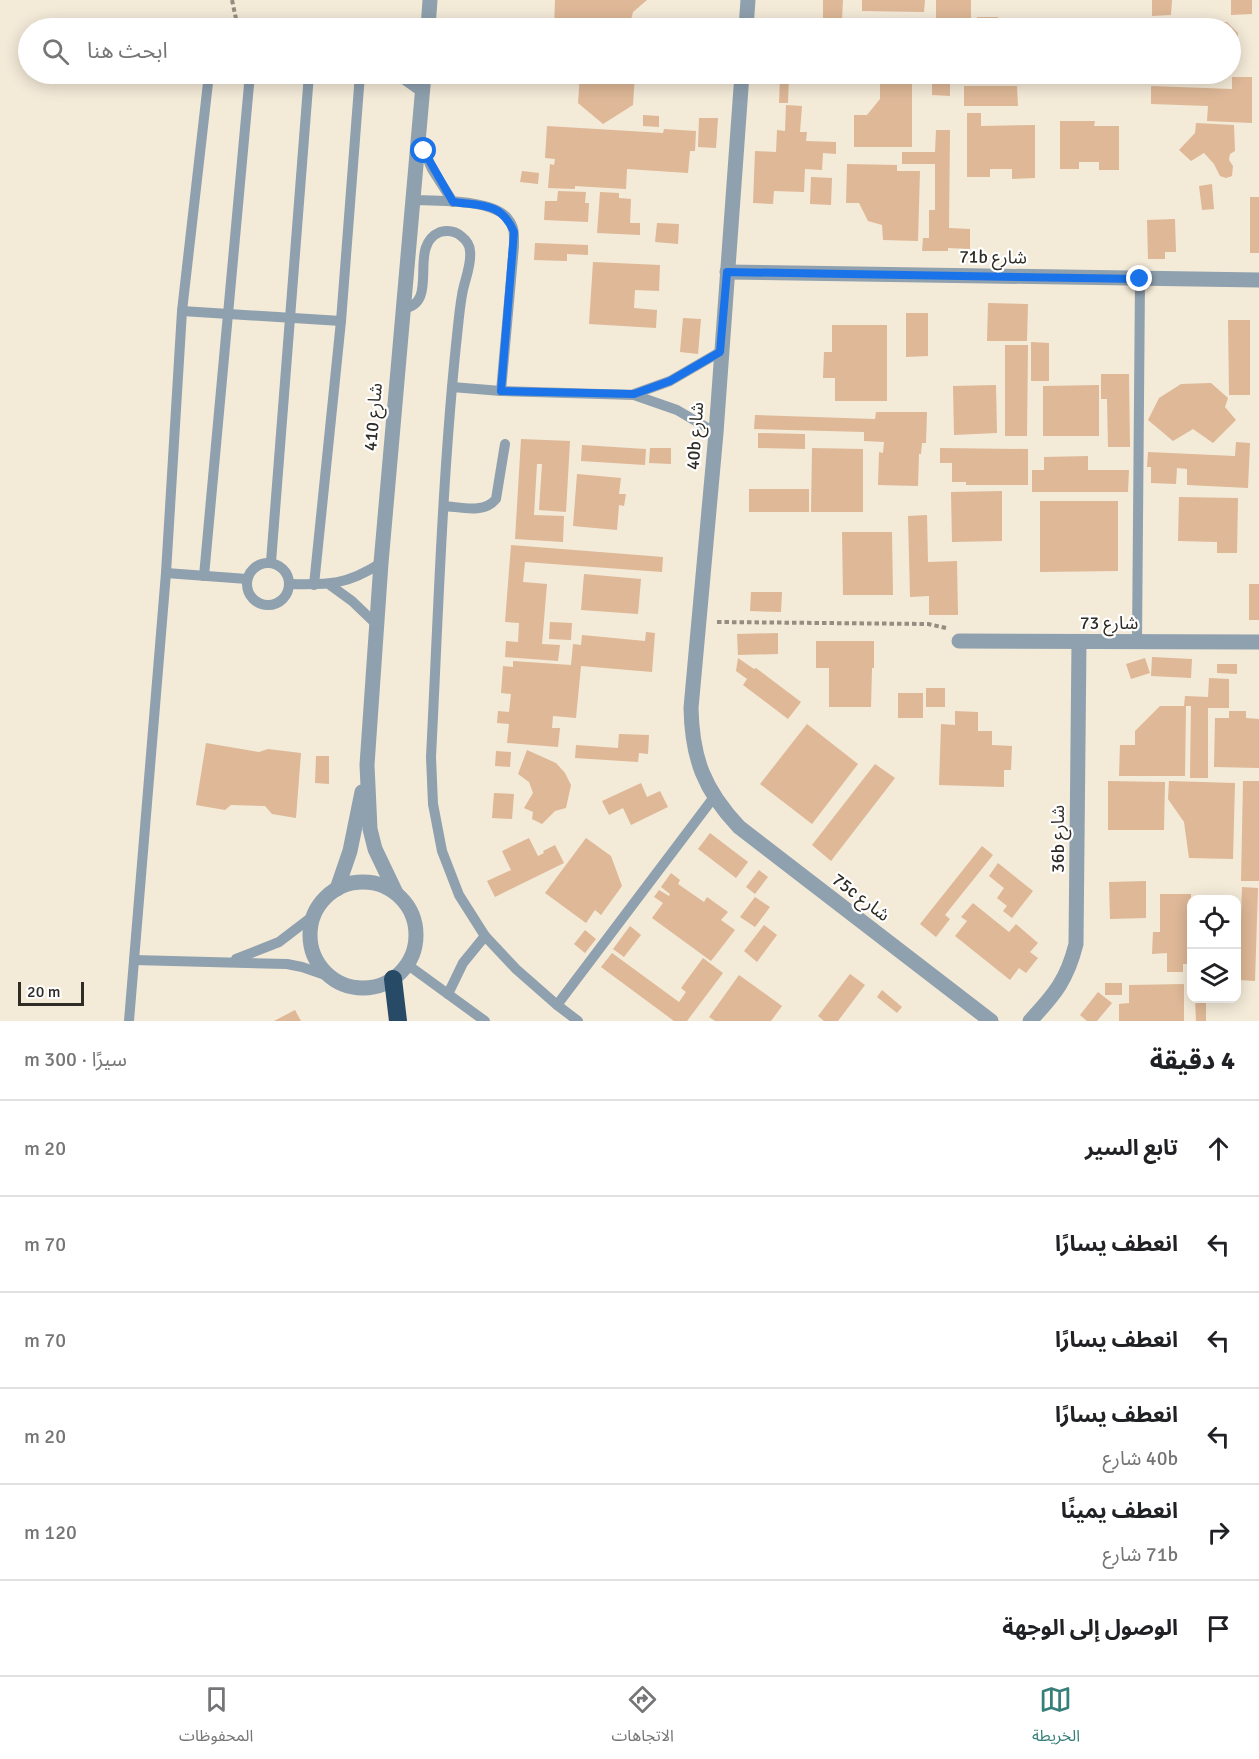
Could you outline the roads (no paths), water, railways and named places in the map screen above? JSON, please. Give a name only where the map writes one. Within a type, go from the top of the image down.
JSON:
[{"type":"highway","points":[[393,979],[398,1021]]},
{"type":"street","points":[[429,18],[430,0]]},
{"type":"street","points":[[747,18],[748,0]]},
{"type":"street","name":"شارع 410","points":[[396,893],[375,849],[370,829],[367,765],[376,624],[402,309],[423,84]]},
{"type":"street","name":"40b شارع","points":[[714,797],[703,777],[695,754],[691,708],[716,433],[720,352],[741,84]]},
{"type":"street","name":"71b شارع","points":[[727,272],[1259,280]]},
{"type":"street","name":"شارع 73","points":[[965,641],[1259,642]]},
{"type":"street","name":"36b شارع","points":[[1030,1021],[1059,988],[1070,967],[1076,944],[1079,642]]},
{"type":"street","name":"شارع 410","points":[[337,889],[350,851],[367,765]]},
{"type":"street","name":"75c شارع","points":[[714,797],[739,827],[991,1021]]},
{"type":"street","points":[[356,882],[377,884],[396,893],[409,908],[416,926],[416,946],[408,965],[393,979],[378,986],[362,988],[345,985],[331,977],[319,965],[312,950],[310,933],[313,916],[323,900],[337,889],[356,882]]},
{"type":"lane","points":[[129,1021],[166,573],[182,311],[209,84]]},
{"type":"lane","points":[[204,576],[249,84]]},
{"type":"lane","points":[[271,562],[308,84]]},
{"type":"lane","points":[[314,585],[341,321],[359,84]]},
{"type":"lane","points":[[410,84],[423,93]]},
{"type":"lane","points":[[418,136],[432,169],[453,202]]},
{"type":"lane","points":[[413,200],[453,202],[497,210],[508,219],[514,232],[501,391]]},
{"type":"lane","points":[[402,309],[414,306],[422,296],[424,253],[434,235],[443,231],[454,231],[461,236],[468,243],[471,252],[462,296],[452,387],[431,757],[433,804],[442,851],[459,896],[484,936],[516,969],[578,1021]]},
{"type":"lane","points":[[1137,642],[1140,279]]},
{"type":"lane","points":[[182,311],[341,321]]},
{"type":"lane","points":[[634,394],[670,381],[720,352]]},
{"type":"lane","points":[[452,387],[501,391],[634,394],[676,410],[716,433]]},
{"type":"lane","points":[[444,506],[485,508],[491,505],[496,499],[505,444]]},
{"type":"lane","points":[[271,562],[285,570],[290,584],[284,599],[269,605],[262,604],[250,594],[247,586],[248,579],[256,566],[271,562]]},
{"type":"lane","points":[[290,584],[330,585],[356,577],[381,563]]},
{"type":"lane","points":[[166,573],[248,579]]},
{"type":"lane","points":[[330,585],[352,601],[376,624]]},
{"type":"lane","points":[[557,1005],[714,797]]},
{"type":"lane","points":[[224,963],[279,942],[313,916]]},
{"type":"lane","points":[[448,994],[463,963],[484,936]]},
{"type":"lane","points":[[134,960],[288,964],[331,977]]},
{"type":"lane","points":[[408,965],[485,1021]]}]
